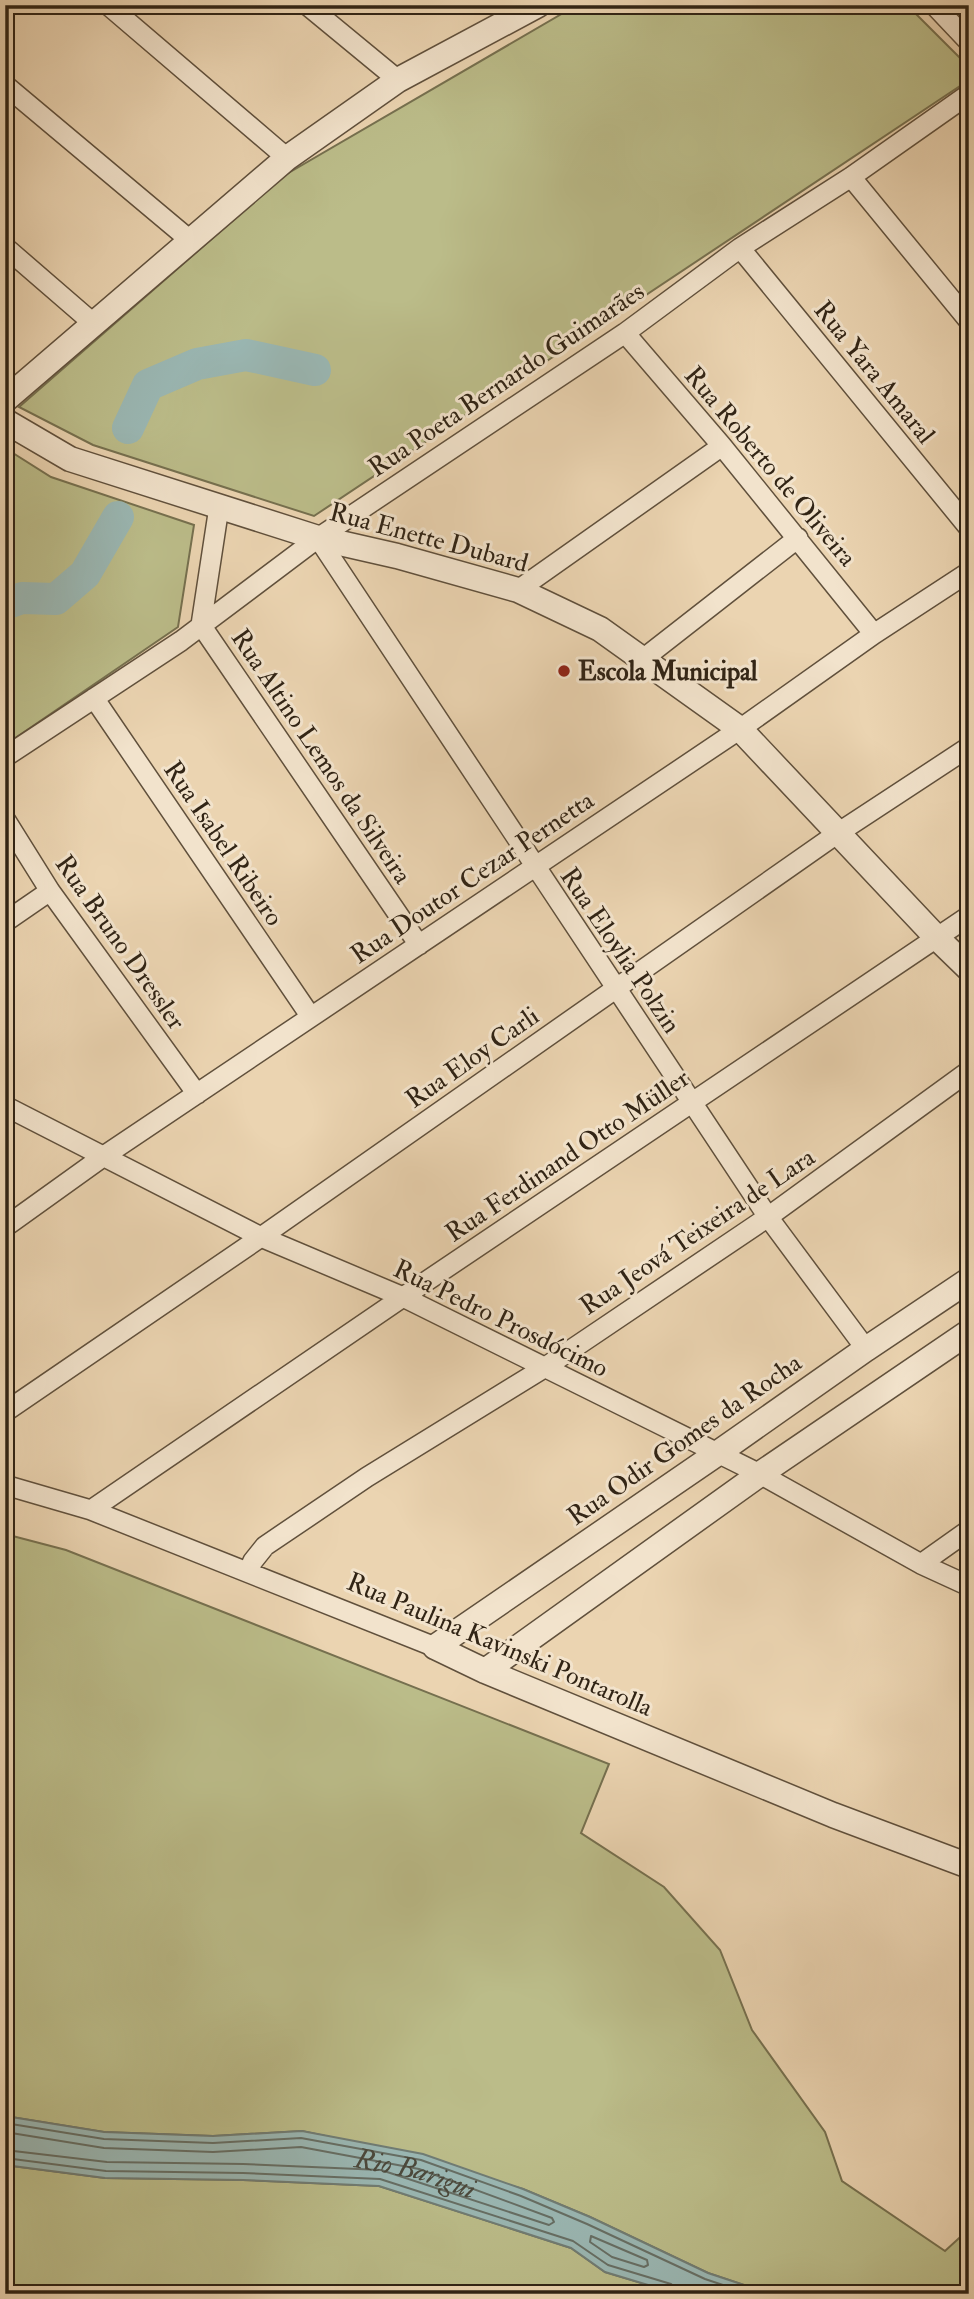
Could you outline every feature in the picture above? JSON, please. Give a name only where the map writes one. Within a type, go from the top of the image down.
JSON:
[{"type":"street","points":[[108,5],[286,158]]},
{"type":"street","points":[[307,5],[398,80]]},
{"type":"street","points":[[934,5],[969,42]]},
{"type":"street","points":[[5,400],[286,158],[398,80],[523,9]]},
{"type":"street","points":[[5,85],[191,241]]},
{"type":"street","name":"Rua Poeta Bernardo Guimarães","points":[[5,757],[201,625],[318,538],[625,333],[740,248],[850,177],[969,94]]},
{"type":"street","points":[[850,177],[969,321]]},
{"type":"street","points":[[5,247],[94,324]]},
{"type":"street","name":"Rua Yara Amaral","points":[[740,248],[969,528]]},
{"type":"street","name":"Rua Roberto de Oliveira","points":[[625,333],[722,446],[874,634]]},
{"type":"street","name":"Rua Enette Dubard","points":[[5,421],[70,459],[318,538],[409,559],[518,590],[600,629],[740,729],[969,969]]},
{"type":"street","points":[[518,590],[722,446]]},
{"type":"street","name":"Rua Altino Lemos da Silveira","points":[[219,507],[201,625],[419,945]]},
{"type":"street","name":"Rua Eloylia Polzin","points":[[318,538],[768,1217],[866,1349]]},
{"type":"street","points":[[643,659],[798,538]]},
{"type":"street","name":"Rua Doutor Cezar Pernetta","points":[[5,1227],[104,1156],[969,572]]},
{"type":"street","name":"Rua Isabel Ribeiro","points":[[94,698],[311,1017]]},
{"type":"street","name":"Rua Eloy Carli","points":[[5,1412],[261,1237],[838,833],[969,747]]},
{"type":"street","name":"Rua Bruno Dressler","points":[[5,819],[50,891],[197,1094]]},
{"type":"street","points":[[5,922],[50,891]]},
{"type":"street","name":"Rua Ferdinand Otto Müller","points":[[91,1510],[969,916]]},
{"type":"street","name":"Rua Jeová Teixeira de Lara","points":[[248,1573],[253,1561],[265,1546],[367,1477],[544,1368],[768,1217],[969,1071]]},
{"type":"street","name":"Rua Pedro Prosdócimo","points":[[5,1105],[261,1237],[403,1297],[718,1453],[921,1564],[969,1586]]},
{"type":"street","name":"Rua Odir Gomes da Rocha","points":[[435,1647],[969,1280]]},
{"type":"street","points":[[485,1671],[760,1474],[969,1332]]},
{"type":"street","name":"Rua Paulina Kavinski Pontarolla","points":[[5,1485],[91,1510],[435,1647],[485,1671],[833,1815],[969,1866]]},
{"type":"street","points":[[921,1564],[969,1531]]},
{"type":"green space","points":[[577,5],[907,5],[969,67],[969,80],[314,516],[93,445],[19,407],[285,175]]},
{"type":"green space","points":[[5,448],[51,477],[194,525],[178,627],[5,745]]},
{"type":"green space","points":[[5,1534],[66,1550],[609,1764],[581,1833],[664,1887],[720,1950],[752,2030],[825,2132],[842,2181],[945,2251],[969,2229],[969,2294],[771,2294],[708,2273],[590,2217],[523,2189],[358,2143],[302,2131],[213,2136],[104,2132],[5,2116]]},
{"type":"green space","points":[[5,2165],[105,2178],[379,2186],[571,2248],[605,2272],[678,2294],[5,2294]]},
{"type":"water","name":"Rio Barigui","points":[[5,2116],[104,2132],[213,2136],[302,2131],[423,2154],[523,2189],[590,2217],[708,2273],[771,2294],[678,2294],[605,2272],[571,2248],[379,2186],[105,2178],[5,2165]]},
{"type":"waterway","points":[[128,428],[148,385],[197,364],[246,355],[315,370]]},
{"type":"waterway","points":[[5,604],[22,598],[56,599],[85,574],[118,517]]},
{"type":"place","name":"Escola Municipal","points":[[564,671]]}]
